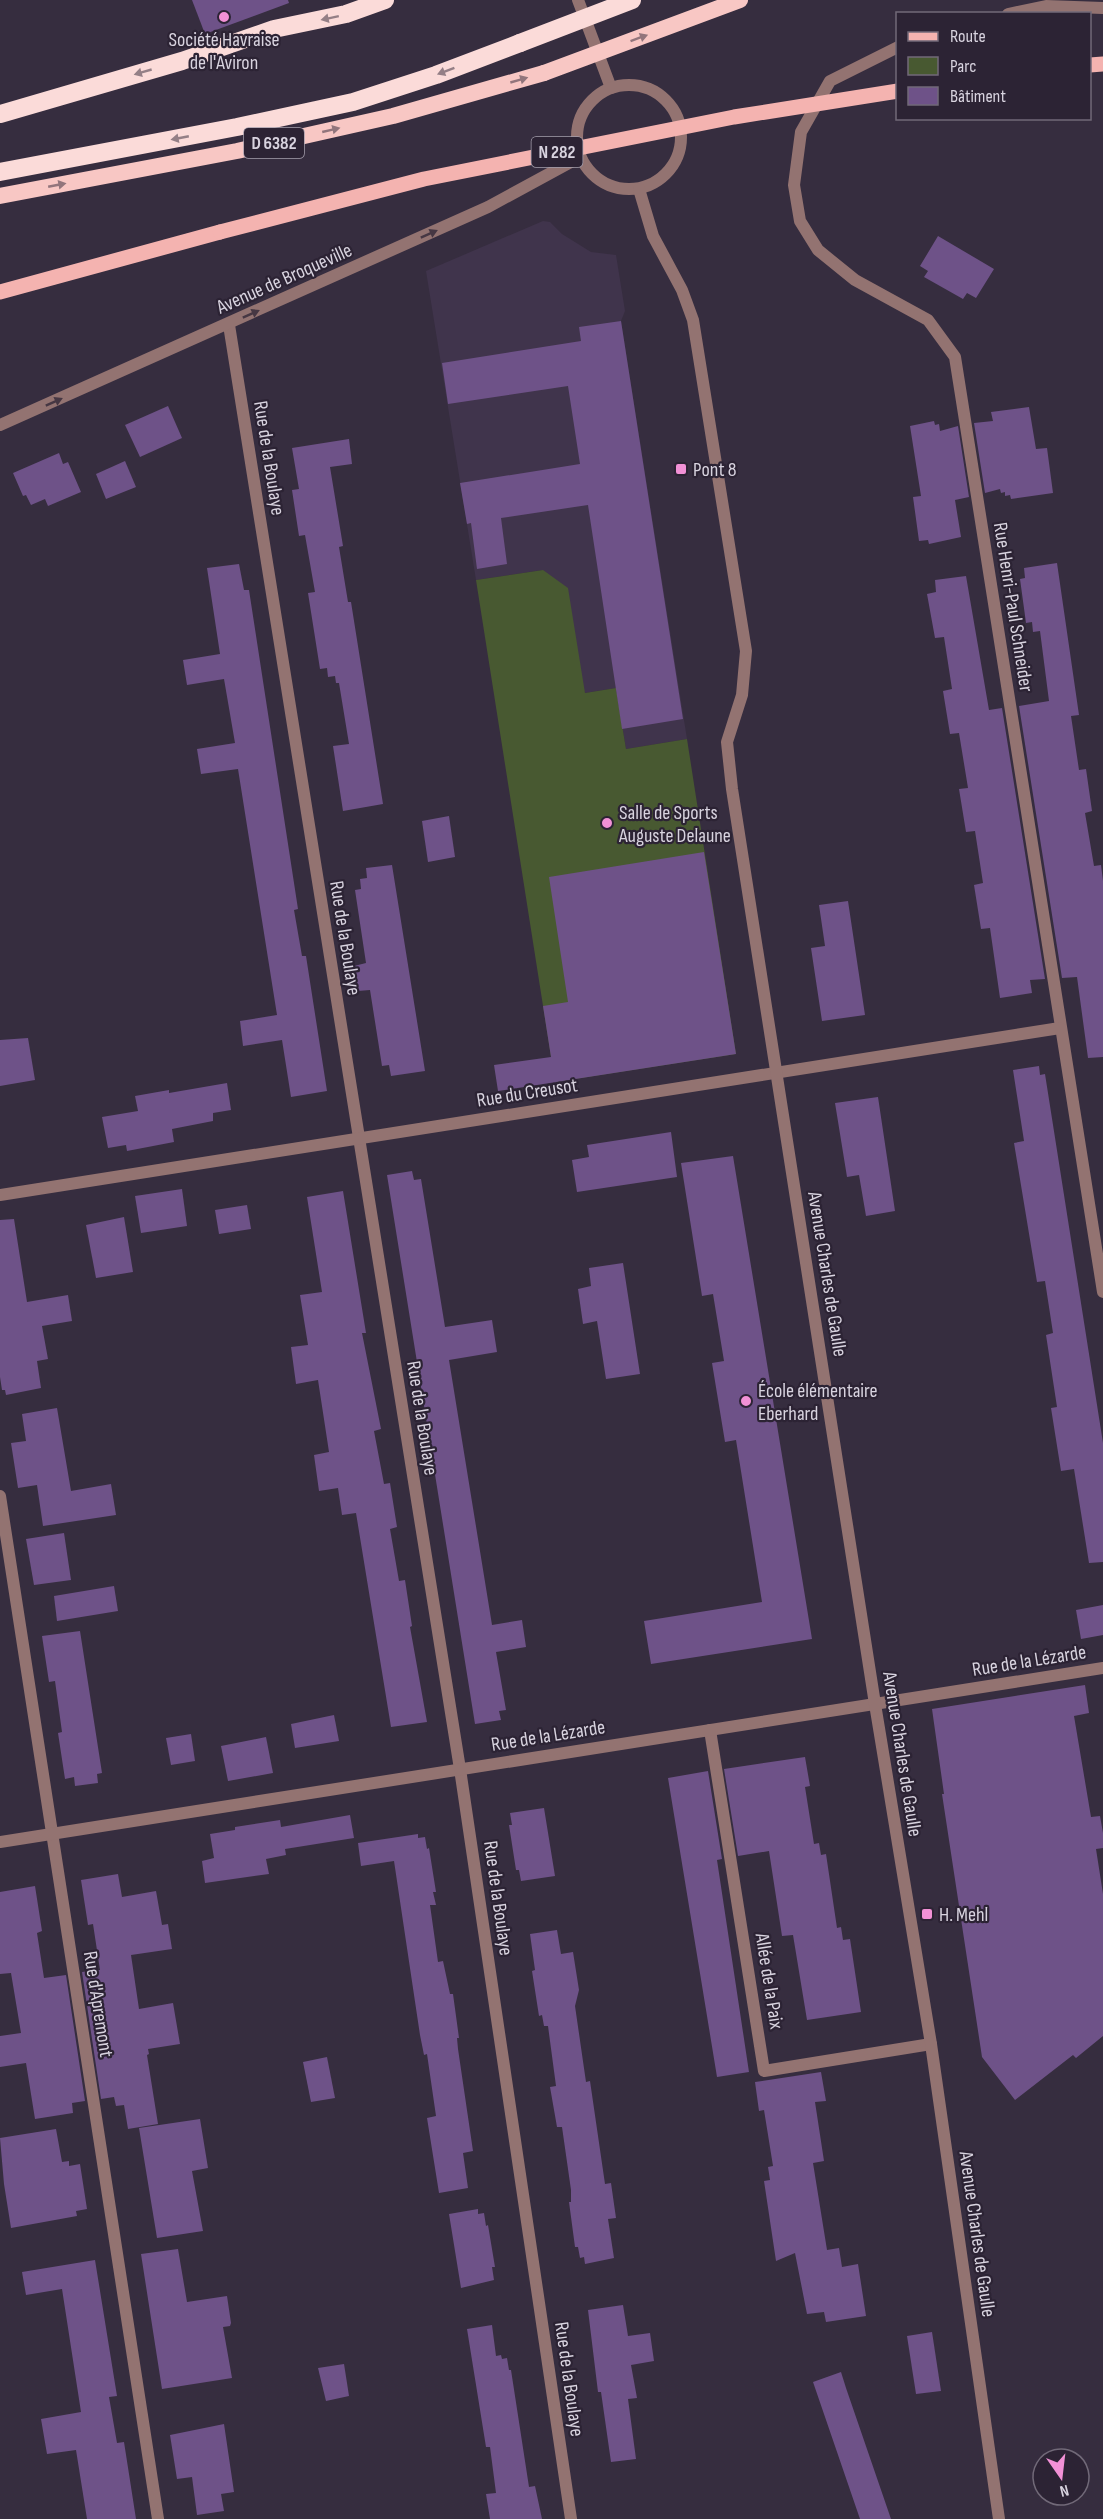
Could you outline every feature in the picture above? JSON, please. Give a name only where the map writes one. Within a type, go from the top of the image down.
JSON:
[{"type":"highway","points":[[0,114],[182,61],[274,29],[346,14],[385,0]]},
{"type":"highway","name":"D 6382","points":[[0,172],[237,127],[353,102],[436,75],[632,0]]},
{"type":"highway","name":"D 6382","points":[[0,196],[237,151],[382,119],[544,73],[740,0]]},
{"type":"main road","name":"N 282","points":[[0,292],[424,179],[734,117],[896,91]]},
{"type":"street","points":[[578,0],[611,88]]},
{"type":"street","points":[[1018,12],[1046,6],[1103,8]]},
{"type":"street","name":"Rue Henri-Paul Schneider","points":[[896,48],[830,81],[801,132],[794,185],[800,221],[818,250],[855,280],[928,320],[955,357],[1103,1292]]},
{"type":"street","points":[[633,85],[654,92],[667,101],[676,114],[681,130],[681,146],[676,160],[667,173],[655,183],[639,189],[625,190],[598,180],[580,158],[577,130],[581,116],[588,104],[611,88],[633,85]]},
{"type":"street","name":"Avenue de Broqueville","points":[[0,426],[488,207],[580,158]]},
{"type":"street","name":"Avenue Charles de Gaulle","points":[[639,189],[653,236],[682,290],[693,320],[746,651],[742,695],[727,742],[732,789],[875,1704],[931,2044],[999,2519]]},
{"type":"street","name":"Rue de la Boulaye","points":[[229,325],[460,1769],[571,2519]]},
{"type":"street","name":"Rue du Creusot","points":[[0,1195],[1060,1028]]},
{"type":"street","name":"Rue d'Apremont","points":[[0,1496],[54,1833],[158,2519]]},
{"type":"street","name":"Rue de la Lézarde","points":[[0,1842],[1103,1668]]},
{"type":"street","name":"Allée de la Paix","points":[[710,1730],[764,2071],[931,2044]]},
{"type":"shaded area","points":[[543,221],[550,222],[562,234],[591,252],[616,255],[625,311],[621,321],[687,739],[626,749],[616,688],[585,693],[543,570],[476,580],[426,271]]},
{"type":"green space","name":"Salle de Sports Auguste Delaune","points":[[543,570],[568,588],[585,693],[616,688],[626,749],[687,739],[736,1054],[555,1082],[476,580]]},
{"type":"building","name":"Société Havraise de l'Aviron","points":[[192,0],[288,0],[289,3],[205,34]]},
{"type":"building","points":[[938,236],[994,269],[976,298],[967,293],[963,299],[924,277],[928,271],[920,266]]},
{"type":"building","points":[[621,321],[683,719],[622,729],[588,505],[501,518],[507,564],[477,569],[471,523],[467,524],[460,483],[580,464],[568,386],[448,404],[442,363],[581,341],[579,327]]},
{"type":"building","points":[[168,406],[182,438],[140,457],[125,425]]},
{"type":"building","points":[[1029,407],[1036,449],[1047,448],[1053,493],[1011,499],[1010,495],[1005,496],[1005,492],[1001,493],[1000,489],[985,493],[974,423],[993,421],[991,412]]},
{"type":"building","points":[[934,421],[935,425],[939,424],[940,431],[958,426],[969,497],[955,500],[961,537],[929,544],[928,540],[919,541],[913,497],[921,496],[910,426]]},
{"type":"building","points":[[349,439],[352,464],[330,467],[343,546],[339,547],[348,602],[351,602],[383,804],[343,811],[333,746],[349,744],[339,683],[336,683],[335,676],[328,677],[327,668],[320,669],[308,593],[315,592],[305,535],[299,536],[292,490],[299,489],[292,448]]},
{"type":"building","points":[[59,453],[63,464],[68,462],[81,492],[48,506],[45,499],[31,505],[26,495],[23,496],[13,473]]},
{"type":"building","points":[[125,461],[136,487],[106,499],[96,474]]},
{"type":"building","points":[[1057,563],[1079,715],[1071,716],[1079,770],[1086,769],[1092,811],[1085,813],[1094,866],[1101,865],[1103,881],[1103,1057],[1088,1058],[1077,977],[1062,978],[1019,706],[1049,701],[1040,631],[1033,632],[1032,622],[1026,623],[1020,579],[1025,578],[1024,568]]},
{"type":"building","points":[[239,564],[244,590],[249,590],[298,909],[294,910],[302,956],[306,956],[327,1091],[291,1097],[282,1040],[243,1046],[240,1021],[277,1015],[238,769],[201,774],[197,749],[235,743],[224,679],[187,685],[183,660],[220,654],[207,568]]},
{"type":"building","points":[[966,576],[989,710],[1002,708],[1045,979],[1030,980],[1032,993],[1000,998],[990,928],[981,929],[974,885],[983,883],[975,831],[966,832],[959,789],[968,788],[959,733],[950,734],[943,691],[952,689],[944,637],[935,638],[927,594],[936,592],[935,580]]},
{"type":"building","points":[[449,816],[455,857],[428,862],[422,821]]},
{"type":"building","points":[[704,852],[736,1054],[498,1091],[494,1065],[551,1057],[543,1006],[568,1002],[549,877]]},
{"type":"building","points":[[392,865],[425,1071],[391,1076],[389,1065],[382,1066],[370,990],[358,991],[354,966],[366,963],[355,890],[361,889],[360,879],[367,878],[366,868]]},
{"type":"building","points":[[848,901],[865,1015],[822,1021],[811,948],[825,946],[819,905]]},
{"type":"building","points":[[28,1038],[35,1080],[0,1086],[0,1040]]},
{"type":"building","points":[[1039,1066],[1040,1075],[1045,1074],[1103,1443],[1103,1562],[1089,1563],[1074,1469],[1061,1471],[1051,1408],[1057,1407],[1046,1335],[1053,1333],[1045,1281],[1037,1282],[1014,1143],[1024,1141],[1013,1070]]},
{"type":"building","points":[[227,1083],[231,1110],[213,1113],[213,1121],[172,1129],[174,1142],[127,1151],[126,1145],[108,1148],[102,1117],[138,1111],[135,1096]]},
{"type":"building","points":[[878,1097],[895,1211],[866,1216],[859,1175],[847,1177],[835,1103]]},
{"type":"building","points":[[671,1132],[677,1177],[577,1192],[572,1160],[589,1157],[587,1145]]},
{"type":"building","name":"École élémentaire Eberhard","points":[[733,1156],[812,1639],[651,1664],[644,1621],[762,1602],[736,1440],[725,1442],[712,1363],[724,1361],[713,1294],[702,1296],[681,1163]]},
{"type":"building","points":[[412,1171],[414,1180],[421,1179],[445,1327],[492,1320],[497,1352],[449,1360],[492,1625],[522,1620],[526,1647],[496,1652],[506,1710],[499,1711],[501,1720],[475,1724],[387,1175]]},
{"type":"building","points":[[182,1189],[187,1226],[141,1233],[135,1196]]},
{"type":"building","points":[[343,1191],[366,1333],[362,1333],[381,1429],[374,1431],[384,1484],[390,1483],[397,1527],[390,1529],[399,1581],[405,1580],[412,1626],[410,1627],[427,1722],[391,1727],[356,1513],[342,1515],[338,1488],[319,1491],[314,1455],[329,1452],[318,1380],[296,1384],[291,1347],[308,1345],[300,1295],[322,1292],[307,1197]]},
{"type":"building","points":[[247,1205],[251,1229],[219,1234],[215,1210]]},
{"type":"building","points":[[124,1217],[133,1272],[96,1278],[86,1225]]},
{"type":"building","points":[[14,1219],[27,1302],[68,1295],[72,1321],[42,1326],[48,1359],[37,1361],[41,1388],[6,1395],[5,1390],[2,1390],[0,1377],[0,1220]]},
{"type":"building","points":[[623,1263],[640,1374],[606,1379],[597,1321],[583,1324],[578,1289],[591,1286],[589,1268]]},
{"type":"building","points":[[57,1408],[71,1491],[111,1484],[116,1515],[43,1526],[37,1485],[18,1488],[11,1443],[26,1441],[22,1414]]},
{"type":"building","points":[[64,1533],[71,1580],[34,1585],[26,1539]]},
{"type":"building","points":[[114,1586],[118,1611],[57,1621],[54,1596]]},
{"type":"building","points":[[1103,1605],[1103,1635],[1081,1639],[1076,1610]]},
{"type":"building","points":[[80,1631],[102,1773],[97,1774],[98,1783],[75,1786],[74,1777],[65,1779],[58,1733],[62,1732],[55,1681],[49,1682],[42,1636]]},
{"type":"building","points":[[1085,1685],[1089,1713],[1074,1716],[1091,1817],[1100,1816],[1103,1833],[1103,1848],[1096,1849],[1103,1894],[1103,2036],[1076,2058],[1073,2055],[1015,2100],[982,2057],[942,1794],[944,1794],[932,1709]]},
{"type":"building","points":[[334,1715],[339,1741],[295,1748],[291,1724]]},
{"type":"building","points":[[191,1734],[195,1761],[171,1765],[166,1738]]},
{"type":"building","points":[[266,1737],[273,1773],[228,1781],[221,1746]]},
{"type":"building","points":[[805,1757],[810,1786],[805,1787],[814,1844],[819,1843],[821,1855],[826,1854],[837,1928],[841,1927],[843,1940],[850,1939],[861,2012],[807,2020],[793,1935],[782,1936],[769,1851],[738,1856],[724,1769]]},
{"type":"building","points":[[708,1771],[722,1859],[717,1860],[749,2072],[717,2077],[668,1778]]},
{"type":"building","points":[[544,1808],[555,1876],[521,1881],[519,1870],[516,1870],[509,1825],[512,1825],[510,1813]]},
{"type":"building","points":[[350,1815],[354,1838],[285,1849],[286,1855],[266,1859],[269,1874],[205,1883],[202,1861],[214,1858],[210,1834],[235,1830],[235,1827],[280,1820],[281,1827]]},
{"type":"building","points":[[418,1834],[418,1838],[425,1837],[427,1849],[429,1848],[436,1892],[433,1892],[436,1905],[430,1905],[438,1962],[443,1961],[450,1994],[453,1994],[459,2038],[457,2038],[458,2049],[473,2151],[463,2153],[468,2188],[439,2193],[427,2118],[436,2116],[427,2054],[424,2055],[420,2035],[394,1861],[361,1866],[358,1843]]},
{"type":"building","points":[[118,1874],[122,1897],[156,1891],[162,1925],[168,1924],[172,1949],[131,1955],[139,2009],[173,2003],[180,2044],[148,2049],[158,2124],[128,2129],[124,2105],[116,2106],[114,2097],[101,2099],[82,1972],[100,1970],[93,1924],[88,1925],[81,1880]]},
{"type":"building","points":[[35,1886],[42,1931],[37,1933],[44,1978],[66,1975],[85,2101],[72,2103],[73,2113],[35,2119],[26,2063],[0,2067],[0,2036],[21,2033],[11,1973],[0,1974],[0,1892]]},
{"type":"building","points":[[557,1930],[561,1954],[573,1952],[579,1990],[575,2006],[586,2082],[590,2081],[605,2184],[611,2183],[616,2218],[608,2219],[614,2258],[585,2264],[584,2257],[580,2258],[578,2247],[575,2247],[569,2202],[571,2202],[571,2190],[562,2127],[557,2127],[550,2087],[556,2086],[548,2026],[544,2026],[542,2015],[539,2016],[532,1971],[535,1970],[530,1934]]},
{"type":"building","points":[[327,2057],[335,2098],[311,2102],[303,2062]]},
{"type":"building","points":[[821,2072],[826,2101],[815,2102],[824,2161],[813,2163],[827,2250],[839,2248],[842,2267],[858,2264],[866,2316],[826,2322],[824,2312],[807,2314],[795,2253],[776,2261],[764,2181],[770,2180],[768,2167],[773,2166],[764,2110],[759,2111],[755,2082]]},
{"type":"building","points":[[200,2119],[208,2168],[192,2171],[203,2231],[157,2238],[139,2128]]},
{"type":"building","points":[[56,2129],[62,2162],[69,2161],[69,2166],[80,2164],[87,2209],[76,2211],[77,2216],[11,2228],[0,2138]]},
{"type":"building","points":[[478,2209],[478,2214],[484,2213],[486,2226],[488,2225],[495,2267],[492,2267],[494,2280],[461,2288],[449,2214]]},
{"type":"building","points":[[178,2249],[187,2302],[227,2296],[231,2323],[230,2326],[223,2327],[232,2378],[162,2389],[141,2254]]},
{"type":"building","points":[[95,2260],[117,2396],[109,2397],[117,2443],[124,2442],[136,2519],[87,2519],[76,2450],[47,2454],[41,2419],[81,2412],[62,2289],[26,2295],[22,2272]]},
{"type":"building","points":[[623,2305],[628,2336],[650,2333],[654,2361],[631,2365],[637,2398],[628,2399],[636,2459],[611,2462],[601,2392],[598,2392],[588,2310]]},
{"type":"building","points":[[492,2325],[496,2356],[501,2355],[502,2359],[507,2358],[509,2370],[511,2370],[529,2487],[535,2486],[542,2519],[490,2519],[486,2494],[496,2493],[490,2447],[486,2447],[467,2329]]},
{"type":"building","points":[[932,2332],[941,2391],[916,2394],[907,2336]]},
{"type":"building","points":[[344,2364],[349,2396],[326,2401],[318,2368]]},
{"type":"building","points":[[841,2372],[891,2519],[860,2519],[813,2382]]},
{"type":"building","points":[[224,2424],[234,2492],[221,2494],[224,2511],[197,2515],[192,2477],[177,2479],[170,2435]]},
{"type":"place","name":"Société Havraise de l'Aviron","points":[[224,17]]},
{"type":"place","name":"Pont 8","points":[[681,469]]},
{"type":"place","name":"Salle de Sports Auguste Delaune","points":[[607,823]]},
{"type":"place","name":"École élémentaire Eberhard","points":[[746,1401]]},
{"type":"place","name":"H. Mehl","points":[[927,1914]]}]
